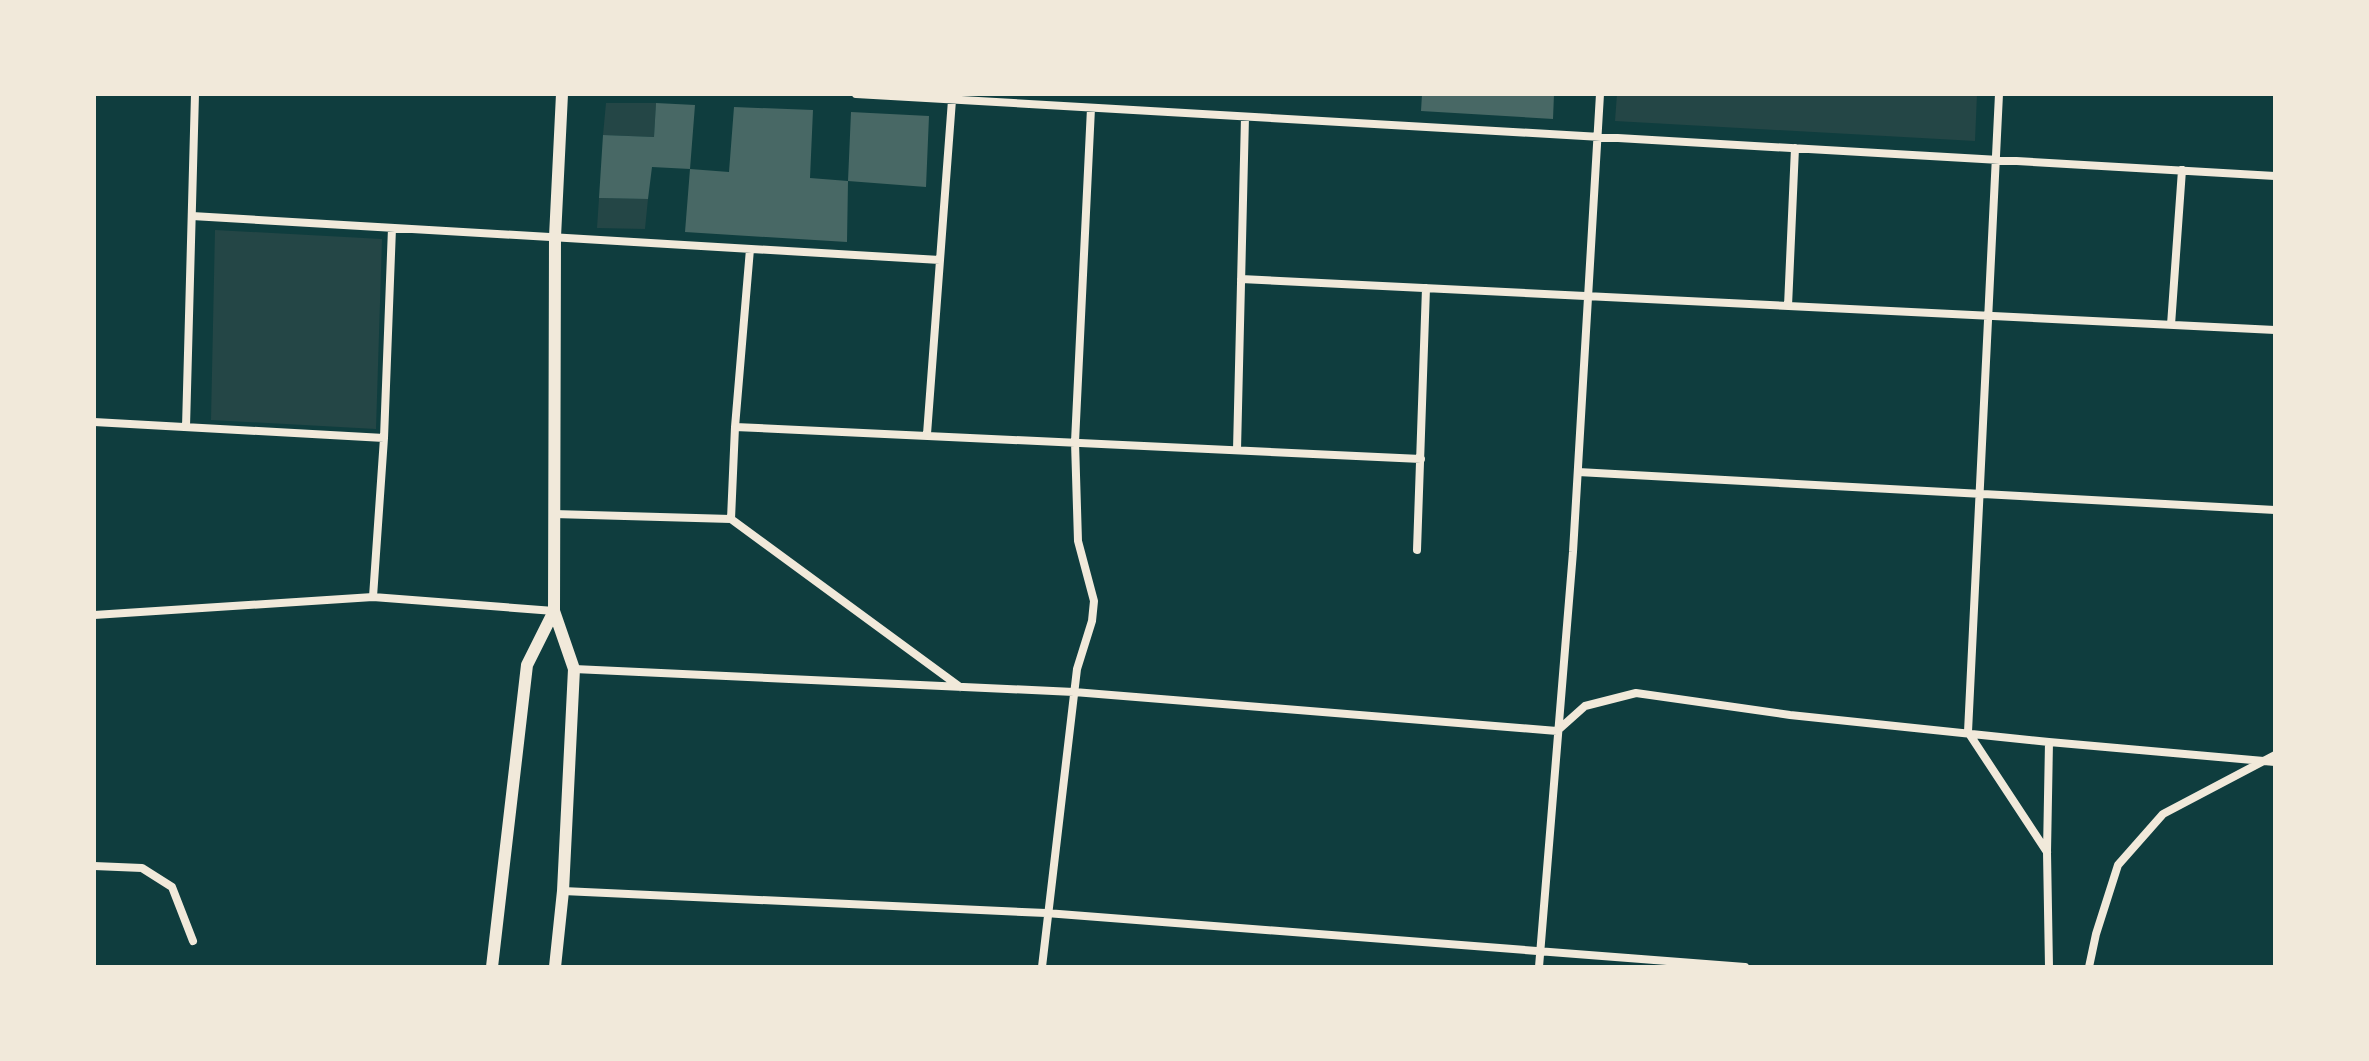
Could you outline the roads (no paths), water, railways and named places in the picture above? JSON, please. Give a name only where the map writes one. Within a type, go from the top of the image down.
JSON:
[{"type":"street","points":[[186,427],[195,94]]},
{"type":"street","points":[[555,967],[563,891],[574,669],[554,611],[555,237],[562,94]]},
{"type":"street","points":[[856,94],[2275,176]]},
{"type":"street","points":[[1539,967],[1578,472],[1600,94]]},
{"type":"street","points":[[1999,94],[1968,732],[2047,852]]},
{"type":"street","points":[[927,434],[952,100]]},
{"type":"street","points":[[1042,967],[1077,669],[1092,621],[1094,601],[1078,541],[1075,442],[1091,108]]},
{"type":"street","points":[[1237,450],[1245,117]]},
{"type":"street","points":[[1788,306],[1795,148]]},
{"type":"street","points":[[2171,325],[2182,170]]},
{"type":"street","points":[[192,216],[940,260]]},
{"type":"street","points":[[373,597],[384,438],[392,228]]},
{"type":"street","points":[[731,519],[735,427],[750,249]]},
{"type":"street","points":[[1241,279],[2275,330]]},
{"type":"street","points":[[1417,550],[1426,288]]},
{"type":"street","points":[[94,422],[384,438]]},
{"type":"street","points":[[735,427],[1421,459]]},
{"type":"street","points":[[1578,472],[2275,510]]},
{"type":"street","points":[[554,514],[731,519],[960,688]]},
{"type":"street","points":[[94,615],[373,597],[554,611]]},
{"type":"street","points":[[506,967],[493,960],[527,665],[554,611]]},
{"type":"street","points":[[574,669],[1074,692],[1557,731],[1585,706],[1636,693],[1790,715],[2275,762]]},
{"type":"street","points":[[2049,742],[2049,967]]},
{"type":"street","points":[[2089,967],[2118,865],[2163,814],[2275,755]]},
{"type":"street","points":[[94,866],[142,868],[172,887],[193,941]]},
{"type":"street","points":[[563,891],[1046,913],[1745,967]]}]
